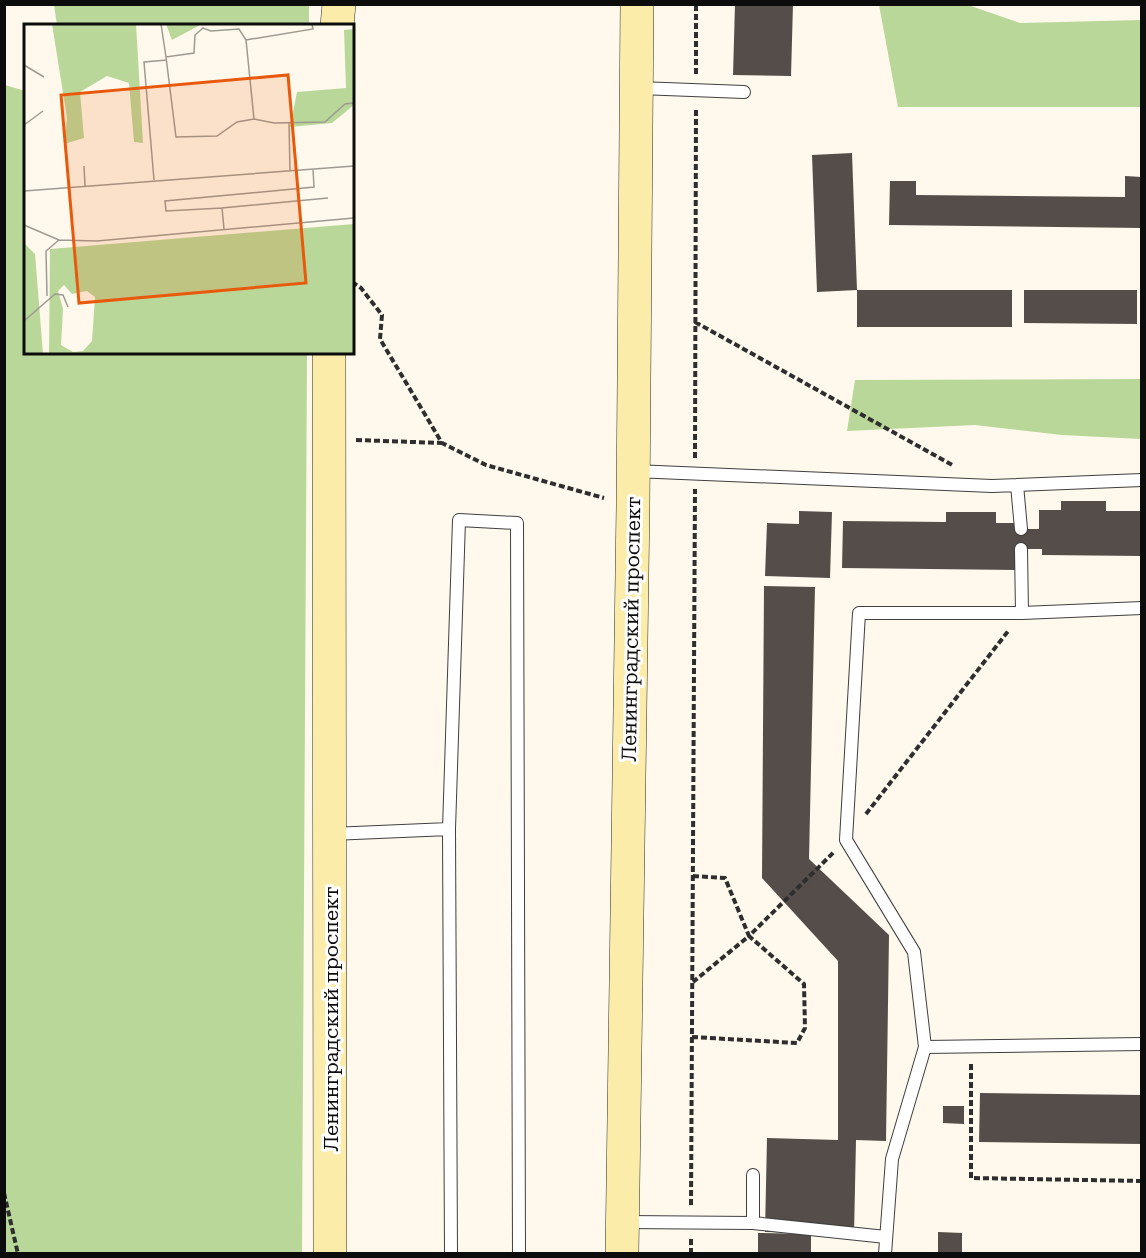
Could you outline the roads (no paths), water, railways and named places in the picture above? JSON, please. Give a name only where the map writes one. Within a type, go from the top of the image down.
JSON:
[{"type":"main road","points":[[337,24],[339,4]]},
{"type":"main road","name":"Ленинградский проспект","points":[[622,1254],[634,471],[638,4]]},
{"type":"main road","name":"Ленинградский проспект","points":[[329,354],[330,1254]]},
{"type":"lane","points":[[638,88],[744,92]]},
{"type":"lane","points":[[634,471],[992,486],[1142,480]]},
{"type":"lane","points":[[1017,485],[1022,529]]},
{"type":"lane","points":[[451,1254],[449,829],[459,520],[517,523],[519,1254]]},
{"type":"lane","points":[[1021,549],[1022,613]]},
{"type":"lane","points":[[885,1254],[892,1159],[925,1047],[914,952],[846,840],[860,613],[1022,613],[1142,608]]},
{"type":"lane","points":[[331,834],[449,829]]},
{"type":"lane","points":[[925,1047],[1142,1044]]},
{"type":"lane","points":[[753,1175],[753,1223]]},
{"type":"lane","points":[[622,1222],[753,1223],[886,1237]]}]
